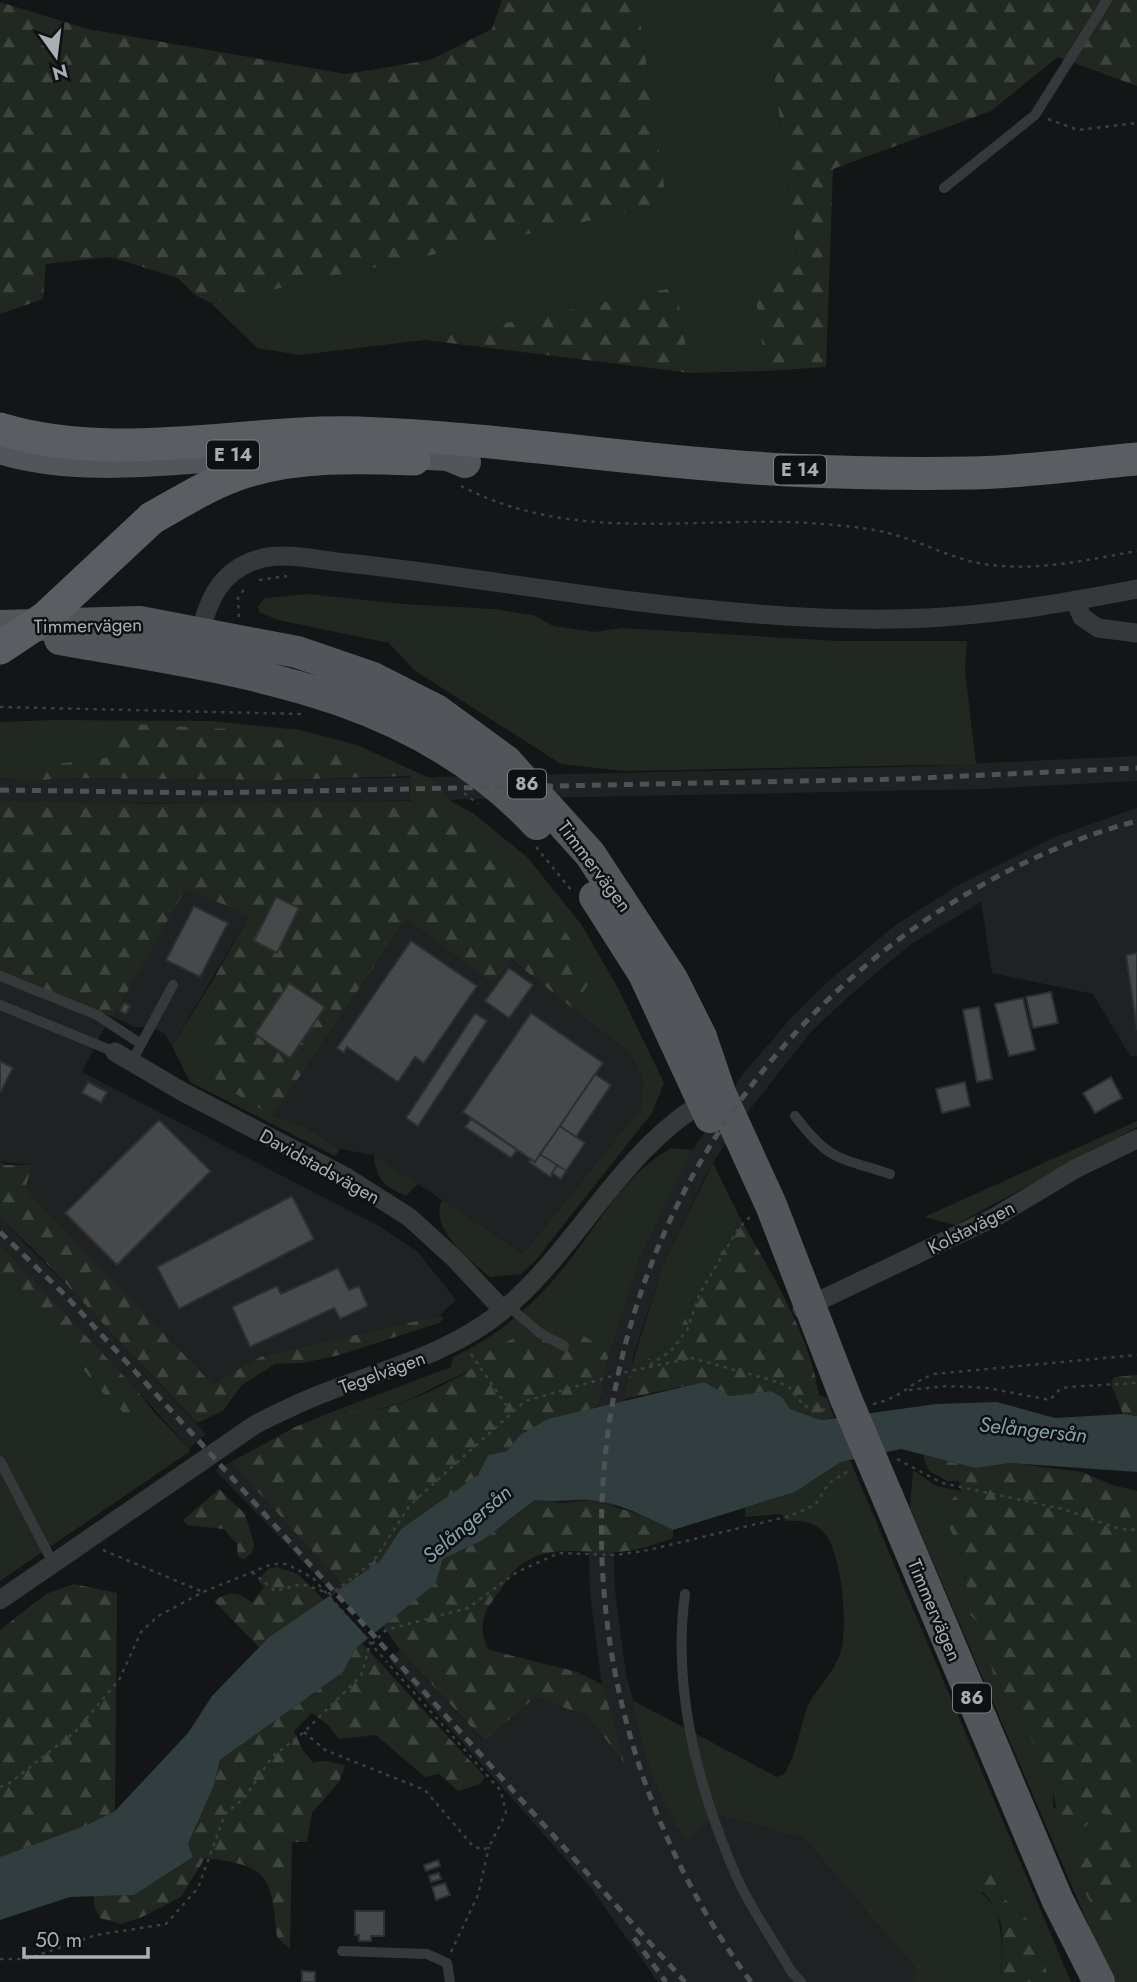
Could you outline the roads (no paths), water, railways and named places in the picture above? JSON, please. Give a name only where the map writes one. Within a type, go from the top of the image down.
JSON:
[{"type":"highway","name":"E 14","points":[[0,429],[81,444],[146,444],[357,433],[463,439],[617,457],[788,470],[973,473],[1137,459]]},
{"type":"highway","name":"E 14","points":[[0,648],[45,618],[152,517],[243,473],[294,461],[357,457],[462,473],[819,493],[988,493],[1137,481]]},
{"type":"main road","name":"E 14","points":[[0,448],[61,459],[138,462],[330,449],[448,455],[462,473]]},
{"type":"main road","name":"86","points":[[0,608],[29,614],[140,622]]},
{"type":"main road","name":"Timmervägen","points":[[0,626],[140,622],[197,648]]},
{"type":"main road","name":"Timmervägen","points":[[0,639],[60,639],[298,652],[373,678],[436,710],[506,761],[590,854],[650,941],[701,1037],[712,1097],[755,1212],[806,1307],[1057,1899],[1099,1982]]},
{"type":"main road","name":"Timmervägen","points":[[712,1097],[771,1205],[806,1307]]},
{"type":"main road","name":"Timmervägen","points":[[1057,1899],[1083,1982]]},
{"type":"street","points":[[197,648],[209,600],[226,577],[238,568],[266,557],[416,571],[634,601],[814,615],[942,618],[1137,589]]},
{"type":"street","points":[[1075,600],[1082,617],[1098,628],[1137,633]]},
{"type":"street","name":"Davidstadsvägen","points":[[129,1052],[183,1092],[346,1177],[409,1217],[506,1308]]},
{"type":"street","name":"Tegelvägen","points":[[0,1600],[256,1424],[302,1401],[440,1351],[461,1340],[506,1308],[552,1263],[614,1182],[663,1135],[712,1097]]},
{"type":"street","name":"Kolstavägen","points":[[806,1307],[997,1216],[1075,1169],[1137,1139]]},
{"type":"lane","points":[[944,188],[1035,115],[1107,0]]},
{"type":"lane","points":[[0,976],[97,1015],[129,1052]]},
{"type":"lane","points":[[129,1052],[173,985]]},
{"type":"lane","points":[[0,1004],[129,1052]]},
{"type":"lane","points":[[795,1116],[817,1145],[844,1162],[890,1174]]},
{"type":"lane","points":[[506,1308],[540,1333],[564,1346]]},
{"type":"lane","points":[[0,1461],[53,1563]]},
{"type":"lane","points":[[685,1594],[680,1634],[681,1669],[708,1805],[738,1881],[791,1971],[801,1982]]},
{"type":"lane","points":[[342,1951],[427,1954],[447,1963],[450,1982]]},
{"type":"water","name":"Selångersån","points":[[704,1382],[730,1396],[771,1391],[783,1398],[790,1409],[821,1420],[936,1404],[997,1402],[1055,1418],[1123,1414],[1137,1416],[1137,1472],[1010,1463],[975,1468],[901,1449],[841,1462],[795,1492],[673,1530],[633,1511],[601,1501],[535,1500],[483,1540],[443,1559],[435,1584],[355,1649],[343,1672],[220,1760],[214,1785],[188,1844],[193,1857],[134,1895],[70,1897],[0,1920],[0,1857],[87,1825],[115,1811],[188,1733],[212,1696],[268,1638],[379,1562],[401,1529],[478,1475],[488,1455],[507,1451],[520,1435],[548,1419]]},
{"type":"railway","points":[[0,790],[209,793],[900,779],[1137,768]]},
{"type":"railway","points":[[751,1982],[676,1856],[627,1723],[603,1586],[606,1448],[634,1313],[688,1185],[766,1066],[870,962],[930,917],[996,877],[1065,845],[1137,821]]},
{"type":"railway","points":[[0,1232],[66,1296],[198,1440],[685,1982]]},
{"type":"railway","points":[[634,1938],[666,1982]]}]
